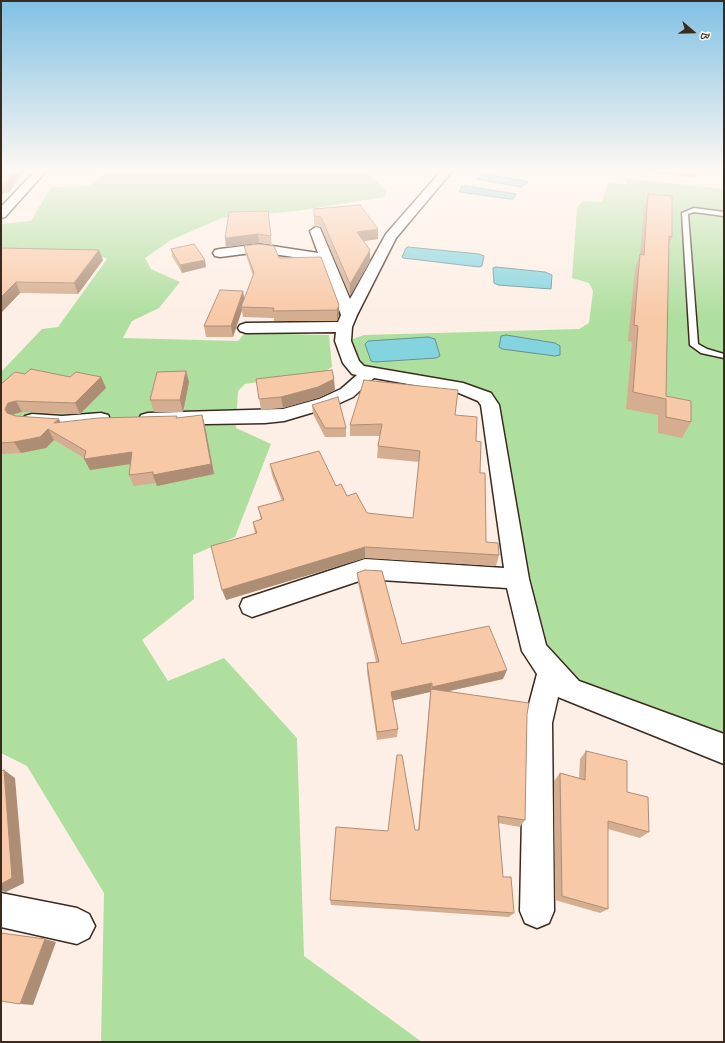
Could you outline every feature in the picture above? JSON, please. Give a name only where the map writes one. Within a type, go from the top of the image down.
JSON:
[{"type":"street","points":[[406,219],[390,237],[346,321],[343,340],[351,363],[358,370],[463,388],[485,397],[490,405],[517,579],[529,632],[535,651],[551,671],[570,690],[724,749]]},
{"type":"street","points":[[316,231],[346,321]]},
{"type":"street","points":[[220,253],[259,248],[326,258]]},
{"type":"street","points":[[246,328],[346,321]]},
{"type":"street","points":[[22,419],[62,422],[125,419],[265,417],[284,415],[325,404],[347,393],[370,372]]},
{"type":"street","points":[[252,606],[365,569],[517,579]]},
{"type":"street","points":[[537,911],[538,723],[551,671]]},
{"type":"street","points":[[1,910],[77,926]]},
{"type":"lane","points":[[685,219],[694,345],[704,351],[724,356]]},
{"type":"green space","points":[[32,219],[220,219],[171,240],[145,258],[151,269],[180,282],[159,308],[132,321],[123,338],[238,341],[245,333],[329,335],[332,367],[322,373],[245,384],[238,391],[236,428],[271,444],[235,537],[193,555],[194,599],[142,640],[168,681],[224,658],[297,738],[304,956],[422,1042],[101,1042],[104,893],[27,766],[1,753],[1,372],[42,329],[58,327],[107,259],[103,257],[1,256],[1,224],[31,221]]},
{"type":"green space","points":[[576,219],[724,219],[724,740],[588,689],[550,658],[539,635],[497,402],[365,368],[355,360],[350,340],[364,335],[579,329],[589,323],[593,291],[589,283],[572,278]]},
{"type":"water","points":[[406,248],[479,254],[484,256],[482,266],[479,267],[403,258],[402,257]]},
{"type":"water","points":[[496,267],[545,272],[552,275],[551,289],[498,285],[494,283],[493,268]]},
{"type":"water","points":[[506,335],[555,343],[560,346],[560,355],[555,356],[502,349],[499,347],[501,336]]},
{"type":"water","points":[[428,337],[435,339],[440,356],[436,358],[375,362],[371,361],[365,344],[368,341]]},
{"type":"building","points":[[228,219],[269,219],[271,236],[258,234],[225,238]]},
{"type":"building","points":[[322,219],[370,219],[378,229],[357,232],[370,250],[350,284]]},
{"type":"building","points":[[646,219],[672,219],[672,237],[669,236],[666,396],[691,401],[691,422],[666,417],[666,399],[633,392],[638,326],[634,325],[640,254],[644,255]]},
{"type":"building","points":[[194,244],[205,260],[180,265],[171,249]]},
{"type":"building","points":[[258,244],[274,246],[279,258],[321,257],[339,305],[337,310],[273,311],[274,308],[241,307],[254,273],[244,246]]},
{"type":"building","points":[[1,248],[99,250],[74,283],[16,282],[1,297]]},
{"type":"building","points":[[220,290],[243,291],[231,326],[204,326]]},
{"type":"building","points":[[31,369],[70,377],[76,372],[101,377],[75,403],[16,401],[8,403],[5,409],[7,413],[16,416],[59,419],[54,423],[98,418],[177,416],[176,418],[202,415],[211,464],[153,475],[153,472],[129,475],[132,452],[84,459],[86,451],[48,429],[40,437],[1,443],[1,384],[15,372],[25,374]]},
{"type":"building","points":[[332,370],[334,379],[318,387],[281,397],[259,399],[256,379]]},
{"type":"building","points":[[186,371],[180,400],[150,400],[157,372]]},
{"type":"building","points":[[364,380],[458,390],[455,415],[477,417],[476,441],[481,442],[480,473],[485,473],[486,542],[498,543],[499,555],[365,547],[222,590],[211,546],[257,533],[253,522],[262,519],[258,507],[284,500],[270,464],[319,451],[336,486],[341,484],[347,496],[356,493],[367,513],[413,518],[420,451],[378,446],[382,424],[350,425]]},
{"type":"building","points":[[338,397],[346,428],[325,428],[312,405]]},
{"type":"building","points":[[365,570],[382,571],[402,644],[489,626],[507,670],[432,687],[432,683],[391,692],[398,729],[377,732],[367,663],[379,662],[357,573]]},
{"type":"building","points":[[431,689],[529,703],[527,714],[525,820],[498,816],[503,877],[511,877],[514,913],[330,900],[336,827],[388,831],[397,755],[402,755],[415,830],[419,830]]},
{"type":"building","points":[[586,751],[627,761],[627,792],[648,797],[649,832],[608,821],[608,909],[562,896],[560,773],[585,780]]},
{"type":"building","points":[[4,770],[12,878],[1,884],[1,771]]},
{"type":"building","points":[[1,933],[45,939],[20,1004],[1,1001]]}]
